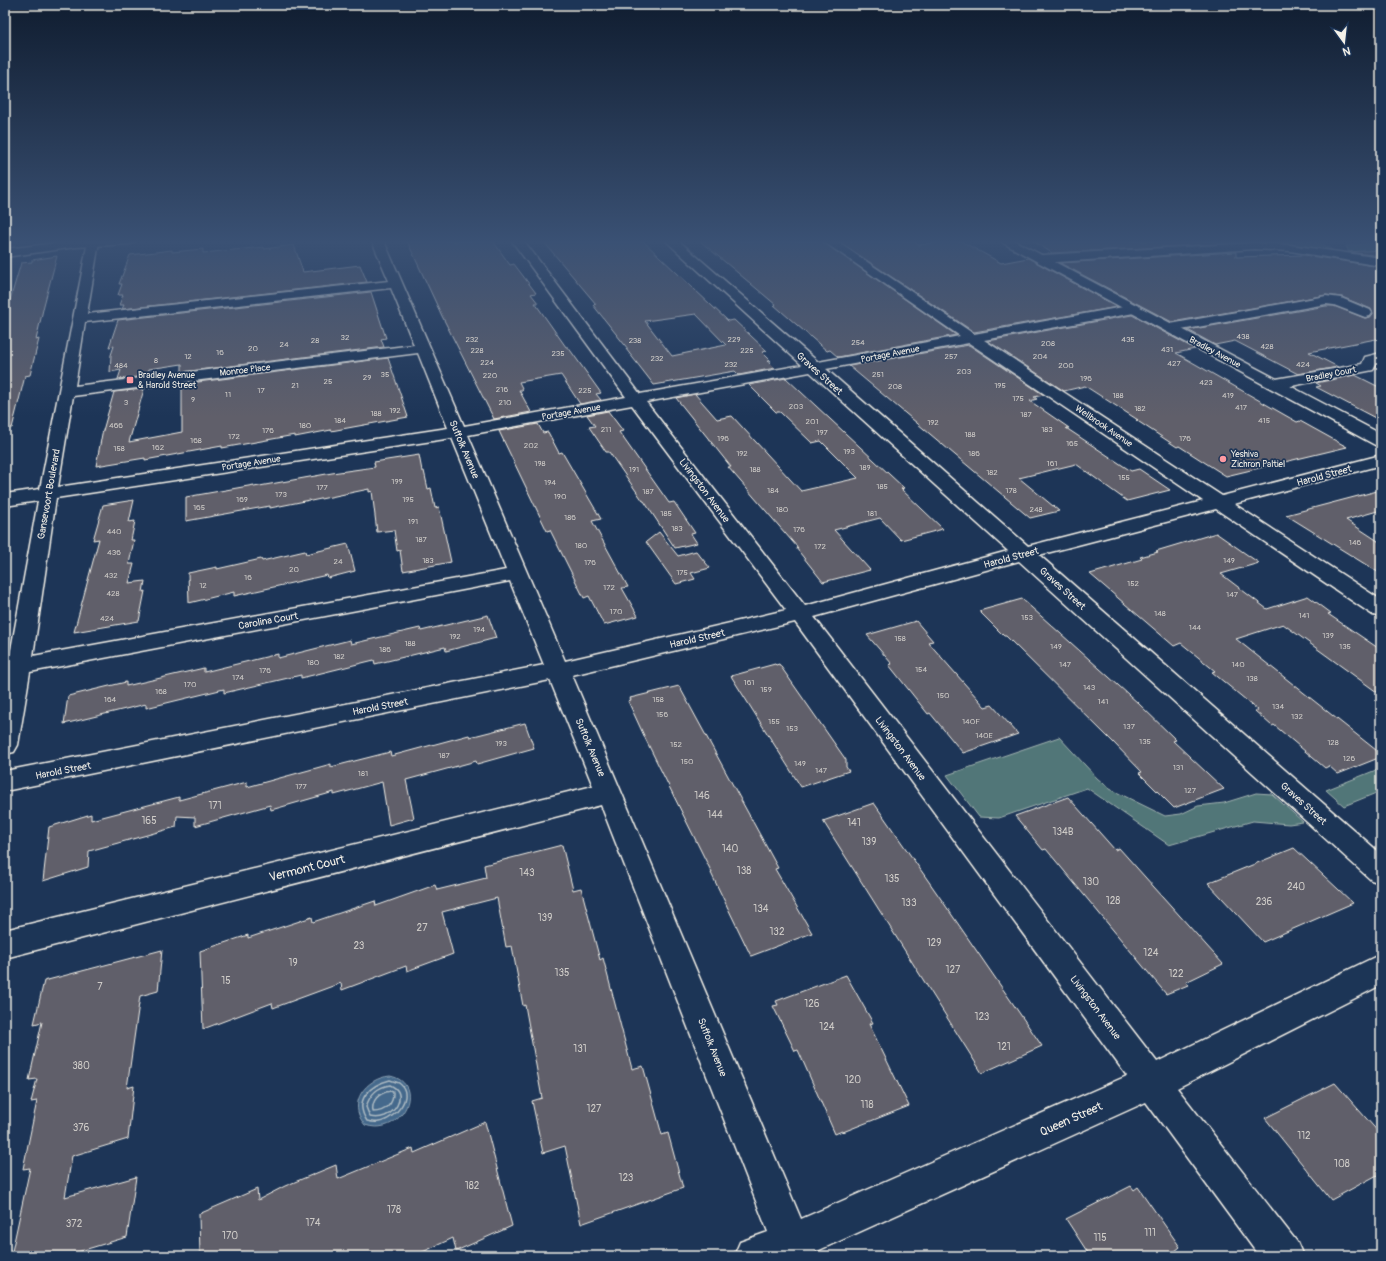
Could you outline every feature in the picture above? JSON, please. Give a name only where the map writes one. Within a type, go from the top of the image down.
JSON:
[{"type":"street","name":"Gansevoort Boulevard","points":[[5,745],[20,666],[48,494],[82,300]]},
{"type":"street","points":[[79,319],[252,300]]},
{"type":"street","name":"Suffolk Avenue","points":[[403,300],[517,574],[559,670],[794,1250]]},
{"type":"street","name":"Livingston Avenue","points":[[562,300],[1283,1256]]},
{"type":"street","name":"Graves Street","points":[[738,300],[1381,871]]},
{"type":"street","name":"Wellbrook Avenue","points":[[916,300],[1381,610]]},
{"type":"street","name":"Bradley Avenue","points":[[1117,300],[1381,441]]},
{"type":"street","points":[[1170,328],[1326,300],[1336,301],[1365,313]]},
{"type":"street","name":"Portage Avenue","points":[[5,500],[458,432],[1134,309]]},
{"type":"street","name":"Monroe Place","points":[[66,392],[423,348]]},
{"type":"street","name":"Bradley Court","points":[[1276,384],[1368,366],[1370,360],[1381,357]]},
{"type":"street","name":"Harold Street","points":[[5,781],[559,670],[800,614],[1024,553],[1381,460]]},
{"type":"street","name":"Carolina Court","points":[[20,666],[517,574]]},
{"type":"street","name":"Vermont Court","points":[[5,944],[609,792]]},
{"type":"street","name":"Queen Street","points":[[754,1256],[794,1250],[1152,1082],[1381,969]]},
{"type":"green space","points":[[1059,737],[1097,778],[1110,789],[1165,816],[1181,814],[1198,806],[1224,803],[1256,793],[1272,794],[1303,822],[1289,824],[1253,821],[1169,845],[1087,788],[999,818],[979,817],[947,775]]},
{"type":"green space","points":[[1381,768],[1381,791],[1344,806],[1326,790]]},
{"type":"water","points":[[390,1076],[401,1081],[407,1088],[408,1098],[406,1108],[399,1117],[390,1124],[379,1127],[365,1125],[360,1117],[358,1108],[358,1100],[361,1093],[373,1081]]},
{"type":"building","points":[[10,300],[45,300],[36,340],[39,339],[30,375],[25,376],[12,428],[5,427],[5,315]]},
{"type":"building","points":[[121,300],[205,300],[122,309],[124,305],[119,305]]},
{"type":"building","points":[[300,300],[374,300],[386,338],[381,339],[384,347],[182,372],[182,364],[149,369],[147,376],[118,379],[121,370],[110,372],[111,355],[114,346],[109,347],[118,320]]},
{"type":"building","points":[[434,300],[536,300],[538,303],[535,303],[601,393],[596,394],[601,400],[580,404],[561,375],[519,382],[523,390],[519,390],[531,412],[494,419]]},
{"type":"building","points":[[593,300],[706,300],[728,321],[734,320],[767,351],[762,352],[771,361],[768,361],[775,368],[739,375],[735,371],[654,385],[593,305],[596,304]],"holes":[[[696,314],[726,345],[672,356],[645,321]]]},
{"type":"building","points":[[770,300],[906,300],[956,335],[838,357],[830,350],[827,351],[774,305],[776,305]]},
{"type":"building","points":[[926,300],[1104,300],[1117,307],[974,332]]},
{"type":"building","points":[[1130,300],[1298,300],[1172,322]]},
{"type":"building","points":[[1349,300],[1381,300],[1381,338],[1309,352],[1338,367],[1298,374],[1235,341],[1215,345],[1188,330],[1326,306],[1334,306],[1365,318],[1370,317],[1373,314],[1371,309]]},
{"type":"building","points":[[1132,315],[1195,349],[1176,353],[1297,422],[1300,421],[1347,447],[1226,476],[1179,446],[1177,447],[1085,386],[1064,391],[988,341]]},
{"type":"building","points":[[969,345],[1044,395],[1034,397],[1037,399],[1030,401],[1069,428],[1066,428],[1131,471],[1139,469],[1170,490],[1127,501],[1076,464],[1019,478],[1059,511],[1030,518],[849,366]]},
{"type":"building","points":[[388,358],[408,417],[295,437],[295,435],[145,460],[145,458],[96,466],[102,434],[114,392],[144,389],[129,442],[182,432],[182,384]]},
{"type":"building","points":[[1355,375],[1381,388],[1381,421],[1316,387],[1321,386],[1316,383]]},
{"type":"building","points":[[786,378],[904,488],[901,489],[943,529],[901,540],[880,518],[834,530],[870,570],[823,582],[796,548],[798,548],[728,467],[731,467],[676,398],[695,394],[717,419],[732,416],[801,491],[858,478],[821,441],[812,443],[780,412],[776,412],[749,385]]},
{"type":"building","points":[[608,411],[623,431],[619,432],[669,503],[674,502],[695,533],[691,534],[697,543],[675,548],[644,501],[609,452],[606,452],[589,427],[595,426],[587,415]]},
{"type":"building","points":[[538,424],[543,433],[548,432],[559,453],[562,452],[601,519],[592,521],[628,587],[622,588],[638,616],[604,625],[589,596],[584,598],[550,530],[547,531],[499,431]]},
{"type":"building","points":[[419,455],[428,489],[431,488],[435,508],[439,507],[451,562],[403,571],[400,550],[397,551],[394,530],[377,532],[372,491],[369,492],[369,489],[311,501],[270,508],[270,506],[186,521],[186,497],[375,467],[374,462]]},
{"type":"building","points":[[1381,490],[1381,510],[1346,520],[1381,543],[1381,574],[1286,515]]},
{"type":"building","points":[[134,500],[129,522],[135,521],[131,540],[134,540],[129,564],[134,564],[129,583],[145,581],[143,592],[145,591],[139,621],[74,632],[99,539],[93,540],[103,505]]},
{"type":"building","points":[[659,532],[678,556],[696,551],[710,568],[691,573],[695,579],[676,584],[646,542]]},
{"type":"building","points":[[1216,533],[1259,563],[1221,574],[1267,609],[1308,596],[1331,613],[1328,614],[1381,650],[1381,695],[1283,624],[1236,639],[1381,754],[1381,757],[1338,774],[1329,766],[1325,768],[1274,725],[1272,726],[1255,711],[1258,710],[1212,672],[1215,671],[1181,643],[1174,646],[1090,574],[1142,559],[1140,557],[1158,552],[1156,551]]},
{"type":"building","points":[[348,544],[355,571],[328,578],[327,575],[234,596],[234,592],[189,603],[188,573],[217,567],[217,569],[261,559],[262,561],[305,551],[306,554]]},
{"type":"building","points":[[1022,599],[1138,703],[1176,740],[1173,741],[1224,789],[1174,808],[1139,773],[1142,772],[1113,742],[979,611]]},
{"type":"building","points":[[488,615],[496,638],[446,651],[445,647],[375,664],[374,660],[301,678],[301,675],[224,693],[224,689],[146,708],[146,704],[64,724],[68,696],[126,682],[126,686],[204,668],[204,672],[278,654],[278,658],[350,640],[351,644],[420,628],[421,631]]},
{"type":"building","points":[[916,621],[933,641],[928,642],[985,707],[992,705],[1018,734],[963,753],[930,713],[928,714],[889,665],[892,664],[867,635]]},
{"type":"building","points":[[779,664],[846,760],[846,767],[849,771],[801,787],[731,676]]},
{"type":"building","points":[[679,686],[778,868],[775,869],[812,933],[751,956],[628,701],[631,700],[630,698]]},
{"type":"building","points":[[525,723],[534,748],[477,764],[476,761],[406,780],[414,818],[389,825],[382,782],[334,795],[334,792],[271,810],[270,805],[195,826],[195,817],[177,816],[176,827],[89,851],[88,867],[43,881],[49,827],[91,814],[91,820],[179,797],[179,800],[247,782],[247,787],[331,764],[331,767],[390,752],[391,756],[469,735],[470,737]]},
{"type":"building","points":[[1068,797],[1115,850],[1119,848],[1223,964],[1186,982],[1188,985],[1166,994],[1046,849],[1043,850],[1015,816]]},
{"type":"building","points":[[874,803],[1042,1046],[982,1073],[823,821]]},
{"type":"building","points":[[562,845],[573,890],[581,888],[600,960],[603,958],[632,1069],[643,1066],[662,1135],[668,1133],[683,1188],[581,1224],[565,1146],[543,1153],[532,1101],[542,1098],[525,1005],[523,1006],[512,946],[506,947],[497,898],[442,912],[453,954],[407,971],[406,966],[342,990],[341,983],[273,1008],[272,1003],[203,1029],[200,951],[248,935],[248,938],[312,917],[313,922],[375,901],[376,906],[435,885],[437,890],[486,878],[484,865]]},
{"type":"building","points":[[1294,848],[1353,903],[1263,942],[1208,883]]},
{"type":"building","points":[[162,950],[158,991],[140,996],[127,1088],[134,1086],[128,1139],[72,1156],[65,1197],[136,1177],[127,1237],[64,1256],[11,1256],[30,1168],[23,1169],[37,1101],[31,1102],[37,1079],[29,1080],[42,1022],[34,1024],[44,981]]},
{"type":"building","points":[[846,975],[873,1023],[869,1024],[909,1106],[835,1134],[798,1050],[795,1051],[773,1006],[778,1005],[776,1001]]},
{"type":"building","points":[[1335,1083],[1381,1135],[1381,1173],[1331,1200],[1265,1118]]},
{"type":"building","points":[[485,1122],[512,1226],[456,1251],[453,1238],[414,1256],[200,1256],[199,1214],[257,1189],[258,1200],[285,1186],[336,1165],[338,1179],[413,1148],[414,1153]]},
{"type":"building","points":[[1131,1186],[1134,1190],[1138,1187],[1180,1247],[1169,1256],[1090,1256],[1066,1219]]},
{"type":"place","name":"Bradley Avenue & Harold Street","points":[[130,380]]},
{"type":"place","name":"Yeshiva Zichron Paltiel","points":[[1223,459]]}]
